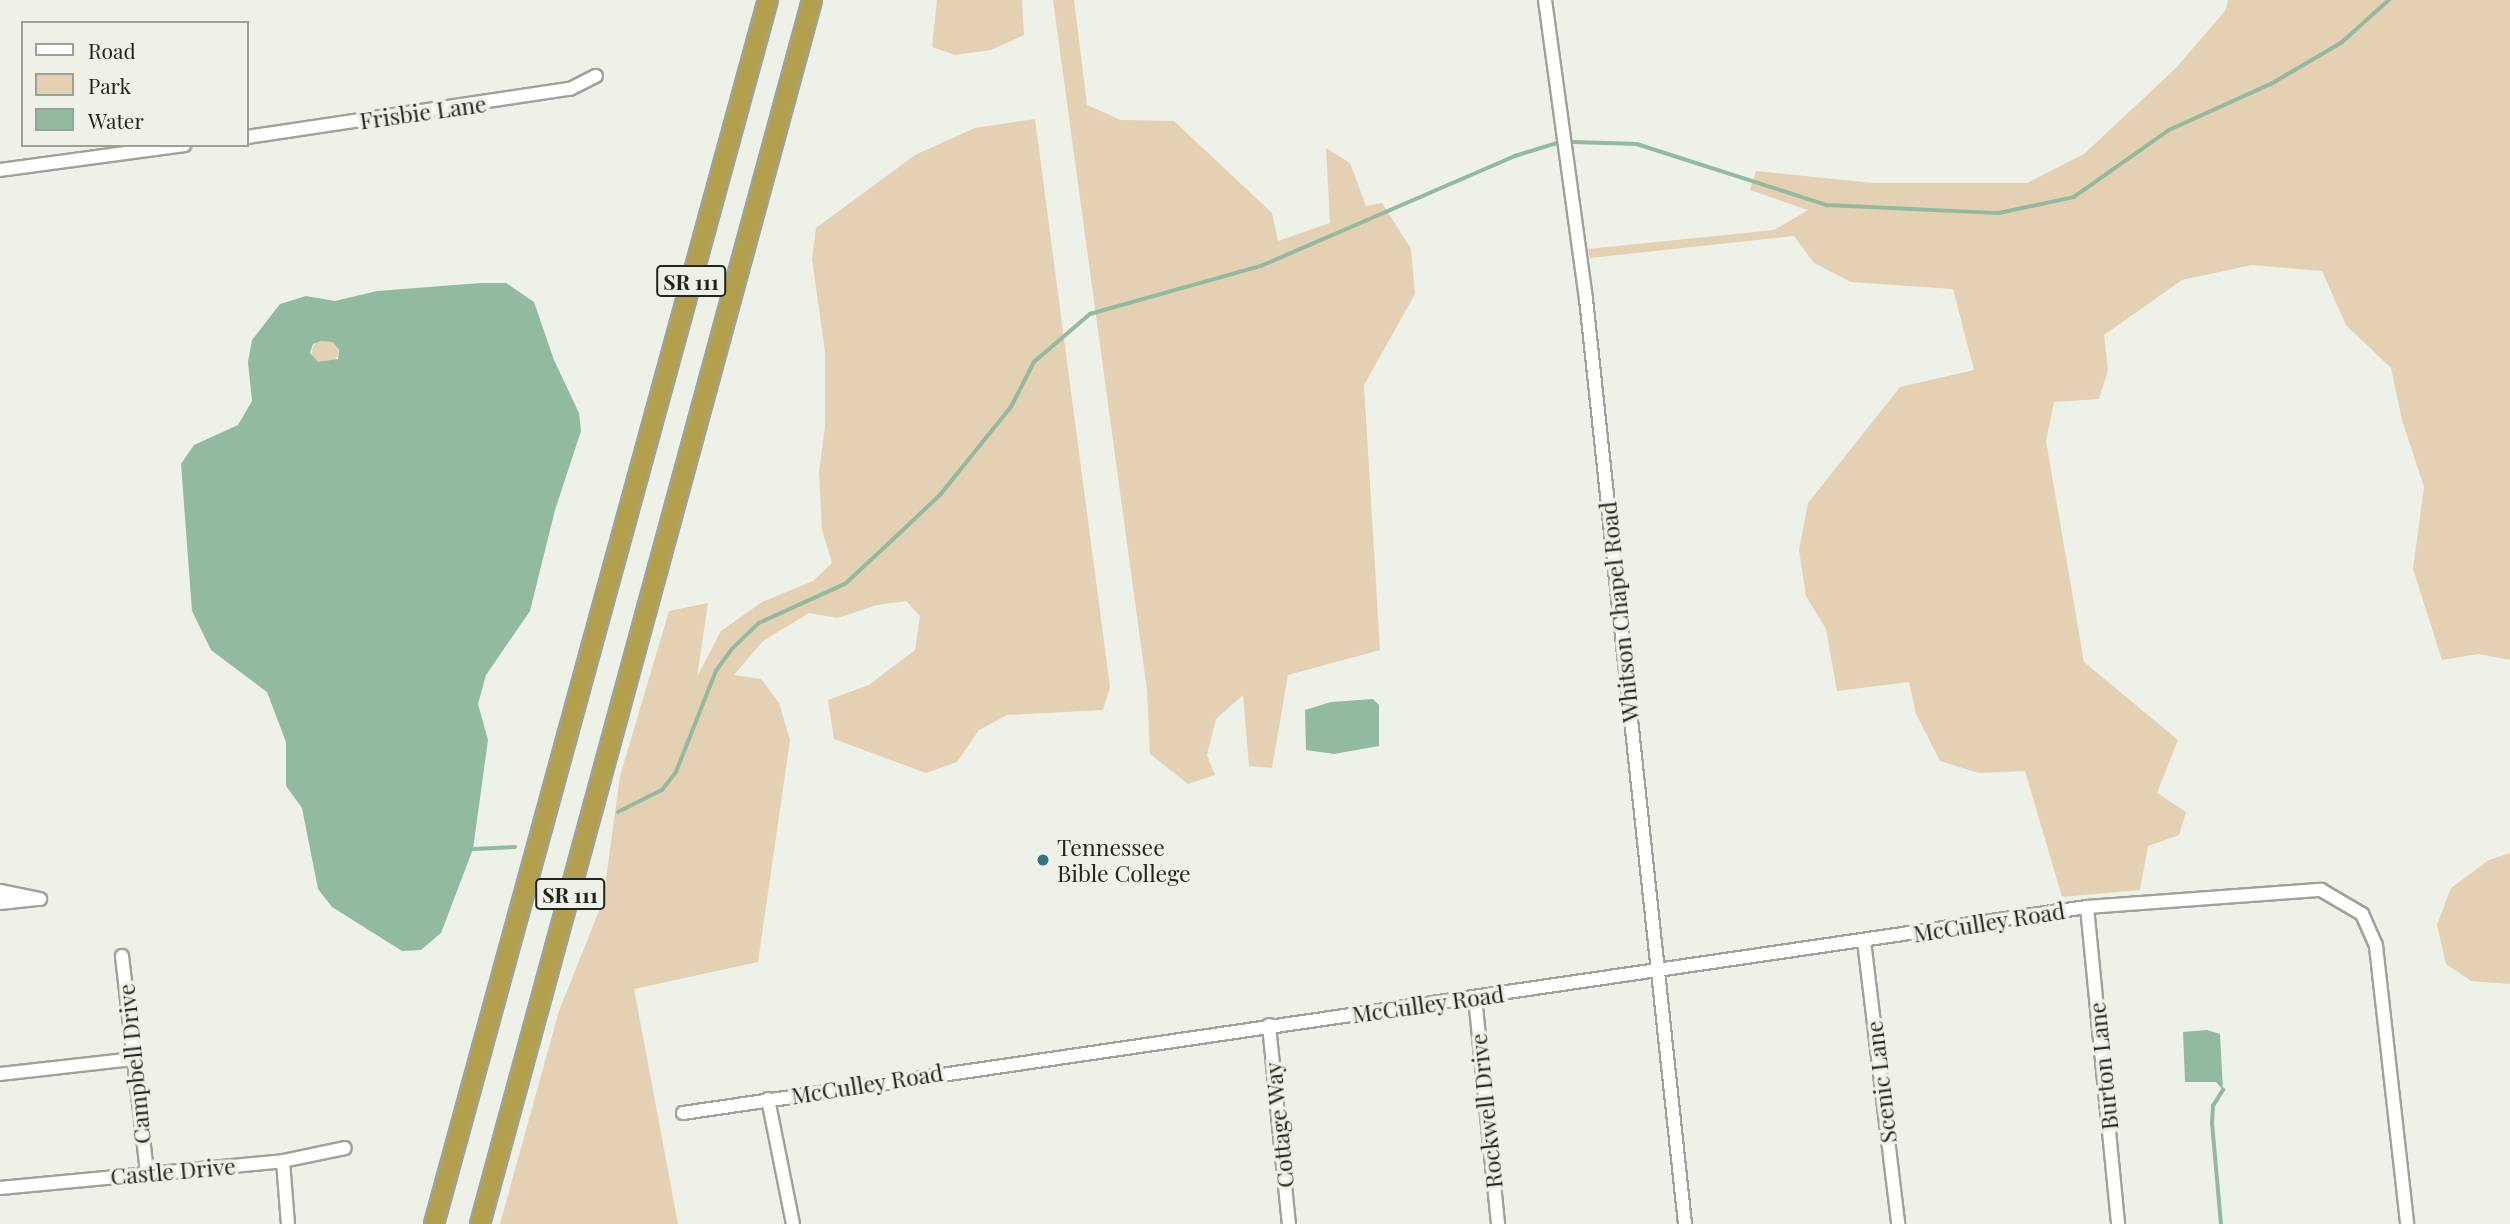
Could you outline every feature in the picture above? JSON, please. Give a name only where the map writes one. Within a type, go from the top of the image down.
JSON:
[{"type":"highway","name":"SR 111","points":[[434,1224],[768,0]]},
{"type":"highway","name":"SR 111","points":[[480,1224],[812,0]]},
{"type":"street","name":"Whitson Chapel Road","points":[[1545,0],[1586,301],[1685,1224]]},
{"type":"street","name":"Frisbie Lane","points":[[248,137],[570,89],[596,76]]},
{"type":"street","points":[[0,170],[169,147]]},
{"type":"street","name":"McCulley Road","points":[[768,1099],[1475,997],[1658,974],[2087,907],[2321,890],[2362,914],[2376,946],[2407,1224]]},
{"type":"street","points":[[0,891],[40,899],[0,903]]},
{"type":"street","name":"Burton Lane","points":[[2087,907],[2118,1224]]},
{"type":"street","name":"Scenic Lane","points":[[1864,941],[1898,1224]]},
{"type":"street","name":"Campbell Drive","points":[[122,956],[147,1173]]},
{"type":"street","name":"Rockwell Drive","points":[[1475,997],[1498,1224]]},
{"type":"street","name":"Cottage Way","points":[[1269,1026],[1289,1224]]},
{"type":"street","points":[[0,1074],[133,1059]]},
{"type":"street","points":[[683,1113],[768,1099],[793,1224]]},
{"type":"street","name":"Castle Drive","points":[[0,1188],[283,1161],[345,1148]]},
{"type":"street","points":[[283,1161],[288,1224]]},
{"type":"green space","points":[[937,0],[1022,0],[1024,35],[991,50],[955,55],[932,47]]},
{"type":"green space","points":[[1053,0],[1074,0],[1087,105],[1121,120],[1174,121],[1272,213],[1278,241],[1330,223],[1326,148],[1350,163],[1366,206],[1382,203],[1411,249],[1415,294],[1364,385],[1380,650],[1288,675],[1272,768],[1249,766],[1243,695],[1216,719],[1207,755],[1215,775],[1188,784],[1150,754],[1147,690]]},
{"type":"green space","points":[[2228,0],[2510,0],[2510,660],[2478,654],[2442,660],[2413,569],[2424,487],[2402,420],[2391,368],[2346,325],[2322,271],[2252,265],[2182,280],[2104,335],[2108,370],[2099,399],[2054,402],[2046,441],[2084,662],[2178,740],[2157,793],[2186,812],[2179,835],[2148,846],[2140,890],[2062,897],[2025,771],[1979,773],[1940,761],[1916,714],[1909,682],[1837,691],[1826,629],[1806,596],[1799,550],[1808,503],[1900,387],[1974,370],[1953,289],[1851,282],[1814,263],[1794,236],[1590,258],[1588,249],[1774,230],[1808,210],[1750,190],[1756,171],[1873,183],[2027,183],[2084,154],[2176,68],[2225,11]]},
{"type":"green space","points":[[1035,119],[1110,687],[1103,710],[1007,715],[979,730],[957,762],[926,773],[834,739],[828,700],[869,685],[915,650],[920,616],[906,601],[877,605],[838,618],[809,613],[763,641],[734,675],[761,679],[779,703],[790,740],[758,962],[634,989],[678,1224],[500,1224],[559,1011],[603,901],[620,776],[669,611],[708,603],[697,677],[721,631],[762,602],[813,581],[832,563],[822,530],[819,472],[825,427],[825,352],[812,259],[816,228],[915,155],[975,128]]},
{"type":"green space","points":[[325,339],[334,343],[338,352],[334,361],[325,365],[316,361],[312,352],[316,343]]},
{"type":"green space","points":[[2510,853],[2510,984],[2471,981],[2446,964],[2437,925],[2451,888],[2489,860]]},
{"type":"water","points":[[506,283],[534,302],[554,360],[579,413],[581,431],[555,510],[530,611],[486,675],[478,704],[488,740],[473,849],[441,933],[421,950],[402,951],[332,907],[318,889],[302,808],[286,786],[286,742],[267,692],[211,650],[192,611],[181,464],[194,445],[238,425],[252,401],[248,362],[252,340],[280,304],[306,296],[335,301],[377,291]],"holes":[[[321,341],[333,342],[339,350],[338,359],[318,362],[310,353],[313,344]]]},
{"type":"water","points":[[1373,699],[1379,705],[1379,746],[1334,754],[1306,750],[1305,710],[1331,702]]},
{"type":"water","points":[[2207,1030],[2220,1034],[2223,1090],[2216,1082],[2185,1082],[2183,1032]]},
{"type":"waterway","points":[[1574,142],[1637,144],[1827,205],[1999,213],[2074,197],[2169,130],[2271,84],[2341,43],[2389,0]]},
{"type":"waterway","points":[[618,812],[662,790],[676,772],[716,671],[732,649],[759,623],[845,584],[885,547],[940,495],[1011,407],[1034,362],[1090,314],[1261,266],[1515,156],[1557,143]]},
{"type":"waterway","points":[[473,849],[515,847]]},
{"type":"waterway","points":[[2221,1224],[2212,1124],[2213,1106],[2223,1090]]},
{"type":"place","name":"Tennessee Bible College","points":[[1043,860]]}]
